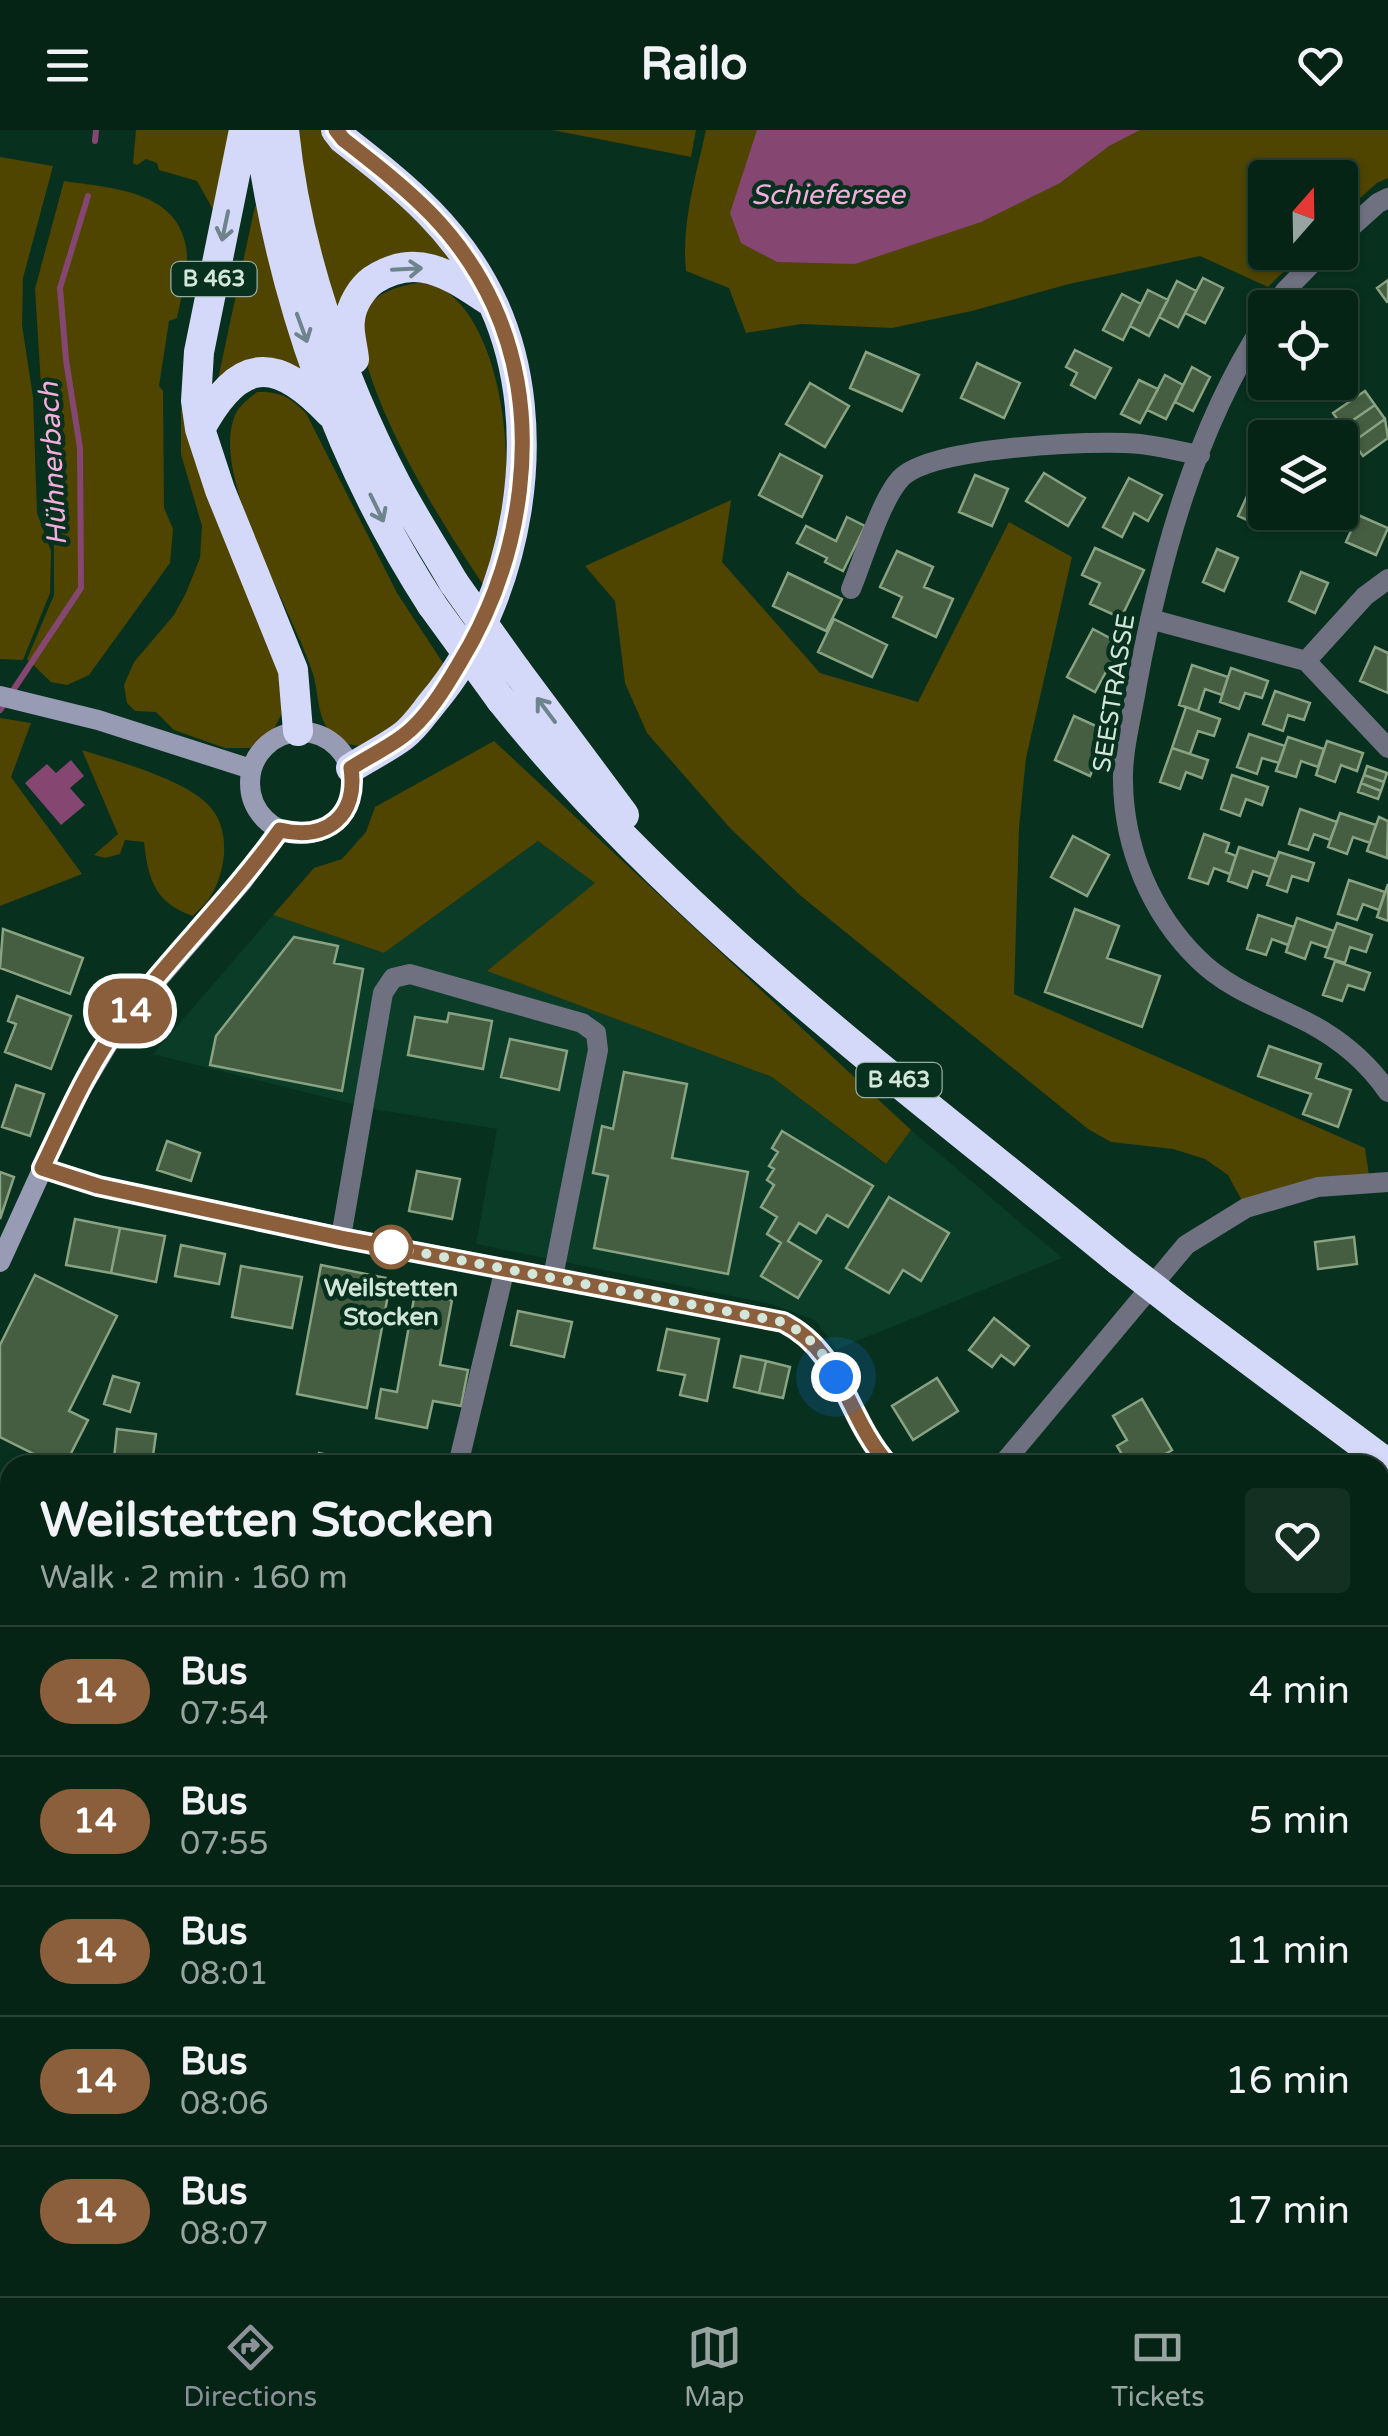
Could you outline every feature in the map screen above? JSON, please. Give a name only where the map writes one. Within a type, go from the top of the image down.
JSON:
[{"type":"highway","name":"B 463","points":[[200,429],[196,401],[199,352],[244,130]]},
{"type":"highway","name":"B 463","points":[[259,130],[292,299],[347,410],[396,484],[443,594],[501,700],[555,768],[682,894],[794,994],[1119,1261],[1376,1455]]},
{"type":"highway","name":"B 463","points":[[284,130],[293,200],[325,312],[347,410]]},
{"type":"highway","points":[[336,130],[419,198],[463,251],[493,304],[510,346],[523,448],[510,539],[474,640],[446,687],[406,735],[351,768]]},
{"type":"highway","name":"B 463","points":[[347,410],[349,321],[356,301],[369,283],[390,270],[411,264],[450,275],[493,304]]},
{"type":"highway","name":"B 463","points":[[200,429],[227,386],[250,373],[279,373],[347,410]]},
{"type":"highway","points":[[200,429],[220,490],[293,670],[298,731]]},
{"type":"highway","name":"B 463","points":[[443,594],[516,670],[682,894]]},
{"type":"main road","points":[[0,696],[41,704],[251,768]]},
{"type":"main road","points":[[298,731],[330,740],[343,752],[351,768],[350,801],[342,815],[313,833],[280,830],[268,822],[252,798],[251,768],[269,742],[298,731]]},
{"type":"main road","points":[[0,1262],[73,1102],[121,1022],[242,882],[280,830]]},
{"type":"street","points":[[1358,221],[1388,198]]},
{"type":"street","points":[[1286,290],[1305,270]]},
{"type":"street","name":"SEESTRASSE","points":[[1248,353],[1222,400],[1200,455],[1171,537],[1150,619],[1123,781],[1131,839],[1144,879],[1164,920],[1200,961],[1248,996],[1312,1024],[1370,1065],[1388,1092]]},
{"type":"street","points":[[851,589],[891,492],[904,475],[930,465],[980,450],[1127,442],[1200,455]]},
{"type":"street","points":[[1306,661],[1365,596],[1388,579]]},
{"type":"street","points":[[1150,619],[1306,661],[1388,748]]},
{"type":"street","points":[[341,1238],[383,994],[394,978],[410,974],[582,1023],[596,1032],[598,1050],[553,1277]]},
{"type":"street","points":[[42,1168],[98,1186],[341,1238],[783,1322],[804,1333],[823,1351],[880,1455]]},
{"type":"street","points":[[1010,1455],[1186,1245],[1246,1208],[1318,1187],[1388,1182]]},
{"type":"street","points":[[460,1455],[504,1268]]},
{"type":"shaded area","points":[[136,130],[230,130],[194,381],[282,683],[281,715],[274,729],[250,748],[225,748],[174,730],[156,712],[135,711],[127,703],[124,685],[134,662],[174,615],[200,558],[202,526],[181,454],[181,411],[215,213],[197,181],[159,170],[157,163],[146,159],[137,165],[133,163]]},
{"type":"shaded area","points":[[293,130],[323,130],[429,228],[457,264],[432,258],[335,315]]},
{"type":"shaded area","points":[[552,130],[696,130],[691,157]]},
{"type":"shaded area","points":[[706,130],[1388,130],[1388,178],[1358,200],[1358,160],[1248,160],[1248,270],[1285,270],[1268,287],[1200,256],[892,328],[801,324],[746,333],[729,288],[686,271],[687,217]]},
{"type":"shaded area","points":[[0,157],[53,166],[23,278],[22,325],[33,397],[37,513],[51,551],[50,593],[23,660],[0,659]]},
{"type":"shaded area","points":[[64,181],[120,190],[156,203],[180,228],[187,255],[177,318],[169,321],[159,386],[163,391],[164,508],[173,529],[170,563],[89,675],[67,685],[51,682],[27,659],[54,595],[54,540],[35,289]]},
{"type":"shaded area","points":[[255,206],[259,207],[310,383],[300,377],[215,393]]},
{"type":"shaded area","points":[[426,282],[448,293],[466,311],[491,362],[498,391],[506,471],[501,515],[484,586],[399,444],[373,383],[358,332],[366,309],[382,294]]},
{"type":"shaded area","points":[[257,392],[284,396],[306,413],[397,593],[445,666],[411,714],[378,741],[350,744],[337,739],[326,726],[313,674],[245,512],[230,447],[234,416]]},
{"type":"shaded area","points":[[731,500],[722,562],[820,673],[918,702],[1009,522],[1072,557],[1026,758],[1019,828],[1014,994],[1365,1148],[1369,1175],[1246,1208],[1228,1175],[1205,1159],[1173,1149],[1111,1142],[1088,1129],[801,896],[730,828],[647,733],[625,683],[615,601],[585,566]]},
{"type":"shaded area","points":[[0,718],[31,723],[11,777],[82,874],[0,906]]},
{"type":"shaded area","points":[[494,741],[911,1130],[886,1164],[772,1077],[487,971],[595,883],[538,841],[384,953],[273,915],[314,868],[342,859],[366,832],[375,807]]},
{"type":"shaded area","points":[[82,750],[177,784],[212,809],[222,831],[222,869],[211,895],[193,916],[170,904],[156,888],[144,842],[125,840],[120,854],[105,858],[94,855],[118,834]]},
{"type":"shaded area","points":[[538,841],[596,883],[488,971],[772,1077],[885,1164],[911,1130],[1062,1258],[837,1349],[815,1320],[771,1304],[476,1244],[497,1129],[373,1109],[153,1054],[273,915],[384,953]]},
{"type":"water","name":"Schiefersee","points":[[757,130],[1140,130],[1109,146],[1060,183],[981,222],[855,264],[777,262],[741,243],[730,213]]},
{"type":"water","points":[[71,760],[84,776],[70,788],[85,805],[61,825],[25,783],[47,764],[56,773]]},
{"type":"building","points":[[1203,278],[1223,288],[1205,323],[1185,313]]},
{"type":"building","points":[[1388,280],[1388,302],[1387,302],[1377,288]]},
{"type":"building","points":[[1177,281],[1196,291],[1178,327],[1159,317]]},
{"type":"building","points":[[1148,290],[1168,300],[1149,336],[1130,326]]},
{"type":"building","points":[[1122,294],[1141,304],[1123,340],[1103,330]]},
{"type":"building","points":[[1075,350],[1111,368],[1095,398],[1071,385],[1077,373],[1066,367]]},
{"type":"building","points":[[866,352],[919,375],[902,411],[850,388]]},
{"type":"building","points":[[977,363],[1020,383],[1004,418],[961,398]]},
{"type":"building","points":[[1192,367],[1210,377],[1193,411],[1175,402]]},
{"type":"building","points":[[1165,375],[1183,385],[1166,419],[1147,410]]},
{"type":"building","points":[[1139,380],[1158,389],[1140,423],[1121,414]]},
{"type":"building","points":[[810,383],[849,406],[825,447],[786,424]]},
{"type":"building","points":[[1365,391],[1375,405],[1353,420],[1338,420],[1333,413],[1358,400]]},
{"type":"building","points":[[1375,405],[1385,419],[1358,438],[1358,420],[1353,420]]},
{"type":"building","points":[[1385,419],[1388,438],[1363,456],[1358,438]]},
{"type":"building","points":[[780,454],[822,476],[802,517],[759,495]]},
{"type":"building","points":[[1044,473],[1085,498],[1068,526],[1026,501]]},
{"type":"building","points":[[975,475],[1008,489],[992,526],[959,512]]},
{"type":"building","points":[[1129,478],[1162,495],[1148,521],[1134,513],[1122,537],[1103,527]]},
{"type":"building","points":[[1248,494],[1248,521],[1238,516]]},
{"type":"building","points":[[1358,515],[1388,528],[1376,555],[1346,542],[1351,530],[1358,530]]},
{"type":"building","points":[[847,517],[865,526],[843,571],[797,543],[806,526],[836,541]]},
{"type":"building","points":[[1095,548],[1144,570],[1121,618],[1090,604],[1100,583],[1082,575]]},
{"type":"building","points":[[1217,549],[1238,558],[1224,591],[1203,582]]},
{"type":"building","points":[[897,551],[933,567],[924,587],[953,599],[936,637],[893,617],[902,597],[880,587]]},
{"type":"building","points":[[1301,572],[1328,583],[1315,613],[1289,601]]},
{"type":"building","points":[[788,573],[842,599],[826,631],[773,606]]},
{"type":"building","points":[[834,619],[887,645],[872,677],[818,652]]},
{"type":"building","points":[[1093,629],[1121,644],[1095,692],[1067,677]]},
{"type":"building","points":[[1375,647],[1388,653],[1388,693],[1360,681]]},
{"type":"building","points":[[1192,665],[1228,677],[1222,695],[1205,689],[1198,711],[1179,705]]},
{"type":"building","points":[[1231,668],[1268,681],[1262,698],[1245,693],[1239,709],[1220,702]]},
{"type":"building","points":[[1275,691],[1310,703],[1304,720],[1288,715],[1283,731],[1263,724]]},
{"type":"building","points":[[1186,707],[1220,719],[1214,736],[1198,731],[1190,754],[1172,748]]},
{"type":"building","points":[[1074,716],[1109,732],[1090,776],[1055,760]]},
{"type":"building","points":[[1249,734],[1285,746],[1279,763],[1262,758],[1257,774],[1237,767]]},
{"type":"building","points":[[1288,737],[1324,749],[1318,767],[1301,761],[1296,777],[1276,771]]},
{"type":"building","points":[[1327,741],[1363,753],[1357,771],[1341,765],[1335,782],[1316,775]]},
{"type":"building","points":[[1172,748],[1208,760],[1202,778],[1186,772],[1180,789],[1160,782]]},
{"type":"building","points":[[1367,766],[1387,773],[1384,782],[1364,775]]},
{"type":"building","points":[[1232,775],[1268,787],[1262,805],[1246,799],[1240,816],[1221,809]]},
{"type":"building","points":[[1364,775],[1384,782],[1381,791],[1361,783]]},
{"type":"building","points":[[1361,783],[1381,791],[1378,799],[1358,792]]},
{"type":"building","points":[[1300,809],[1337,822],[1330,840],[1314,834],[1308,850],[1289,844]]},
{"type":"building","points":[[1340,813],[1376,825],[1370,843],[1353,837],[1347,854],[1328,847]]},
{"type":"building","points":[[1379,817],[1388,821],[1387,858],[1367,851]]},
{"type":"building","points":[[1204,834],[1229,843],[1226,852],[1236,856],[1230,874],[1214,868],[1208,884],[1189,878]]},
{"type":"building","points":[[1073,836],[1109,855],[1087,896],[1051,877]]},
{"type":"building","points":[[1239,847],[1276,859],[1270,877],[1253,871],[1247,888],[1228,881]]},
{"type":"building","points":[[1279,852],[1314,863],[1308,881],[1292,876],[1287,892],[1267,885]]},
{"type":"building","points":[[1349,880],[1385,892],[1379,910],[1363,904],[1357,920],[1338,914]]},
{"type":"building","points":[[1388,884],[1388,921],[1377,917]]},
{"type":"building","points":[[1075,909],[1119,926],[1107,958],[1160,976],[1142,1027],[1045,992]]},
{"type":"building","points":[[1258,915],[1294,927],[1288,945],[1272,939],[1266,955],[1247,949]]},
{"type":"building","points":[[1297,918],[1334,931],[1328,948],[1311,942],[1305,959],[1286,952]]},
{"type":"building","points":[[1337,923],[1372,935],[1366,952],[1350,947],[1345,963],[1325,957]]},
{"type":"building","points":[[3,929],[83,958],[70,994],[0,968]]},
{"type":"building","points":[[294,937],[338,946],[334,963],[363,969],[342,1091],[210,1065],[216,1036]]},
{"type":"building","points":[[1335,961],[1370,973],[1364,990],[1348,985],[1342,1001],[1323,995]]},
{"type":"building","points":[[17,996],[71,1016],[51,1069],[5,1052],[16,1024],[8,1021]]},
{"type":"building","points":[[449,1013],[492,1021],[483,1069],[408,1055],[415,1017],[447,1022]]},
{"type":"building","points":[[510,1039],[567,1051],[559,1090],[501,1077]]},
{"type":"building","points":[[1269,1046],[1321,1064],[1316,1078],[1351,1090],[1338,1127],[1303,1114],[1311,1094],[1258,1076]]},
{"type":"building","points":[[624,1072],[687,1084],[672,1158],[748,1172],[728,1274],[594,1248],[608,1176],[593,1173],[602,1126],[613,1129]]},
{"type":"building","points":[[16,1085],[44,1094],[30,1136],[2,1127]]},
{"type":"building","points":[[782,1131],[873,1186],[848,1227],[827,1215],[816,1233],[799,1223],[788,1241],[821,1261],[798,1298],[761,1276],[781,1243],[767,1234],[777,1217],[761,1207],[774,1185],[767,1180],[774,1169],[769,1166],[778,1152],[772,1148]]},
{"type":"building","points":[[167,1141],[200,1153],[191,1181],[157,1170]]},
{"type":"building","points":[[417,1171],[460,1179],[452,1219],[409,1211]]},
{"type":"building","points":[[0,1172],[14,1177],[0,1219]]},
{"type":"building","points":[[889,1197],[949,1233],[921,1281],[903,1270],[889,1293],[846,1268]]},
{"type":"building","points":[[75,1219],[120,1228],[111,1273],[66,1265]]},
{"type":"building","points":[[120,1228],[165,1236],[156,1282],[111,1273]]},
{"type":"building","points":[[1354,1237],[1357,1264],[1318,1269],[1315,1242]]},
{"type":"building","points":[[181,1245],[225,1254],[219,1284],[175,1276]]},
{"type":"building","points":[[321,1265],[391,1279],[367,1408],[297,1394]]},
{"type":"building","points":[[241,1266],[302,1277],[292,1328],[232,1317]]},
{"type":"building","points":[[35,1275],[117,1316],[69,1411],[88,1420],[70,1455],[36,1455],[0,1437],[0,1345]]},
{"type":"building","points":[[415,1293],[452,1300],[440,1365],[468,1370],[461,1406],[433,1401],[427,1428],[376,1418],[381,1389],[397,1392]]},
{"type":"building","points":[[518,1311],[572,1322],[564,1357],[511,1345]]},
{"type":"building","points":[[994,1318],[1029,1346],[1014,1365],[1001,1355],[992,1367],[969,1350]]},
{"type":"building","points":[[667,1329],[719,1339],[707,1401],[680,1395],[685,1375],[658,1370]]},
{"type":"building","points":[[741,1356],[766,1361],[759,1393],[734,1387]]},
{"type":"building","points":[[766,1361],[790,1367],[783,1398],[759,1393]]},
{"type":"building","points":[[113,1376],[139,1383],[130,1412],[104,1404]]},
{"type":"building","points":[[937,1378],[958,1411],[913,1440],[892,1406]]},
{"type":"building","points":[[1142,1399],[1172,1450],[1164,1455],[1122,1455],[1117,1446],[1127,1440],[1113,1416]]},
{"type":"building","points":[[117,1429],[156,1434],[153,1455],[114,1455]]},
{"type":"waterway","name":"Hühnerbach","points":[[95,141],[96,130]]},
{"type":"waterway","name":"Hühnerbach","points":[[0,710],[81,588],[80,448],[60,288],[88,196]]},
{"type":"bus line","name":"14","points":[[336,130],[419,198],[463,251],[493,304],[510,346],[523,448],[510,539],[474,640],[446,687],[406,735],[351,768],[350,801],[342,815],[313,833],[280,830],[242,882],[121,1022],[73,1102],[42,1168],[98,1186],[341,1238],[783,1322],[804,1333],[823,1351],[880,1455]]},
{"type":"place","name":"Weilstetten Stocken","points":[[391,1247]]},
{"type":"route","points":[[391,1247],[783,1322],[804,1333],[823,1351],[836,1377]]}]
